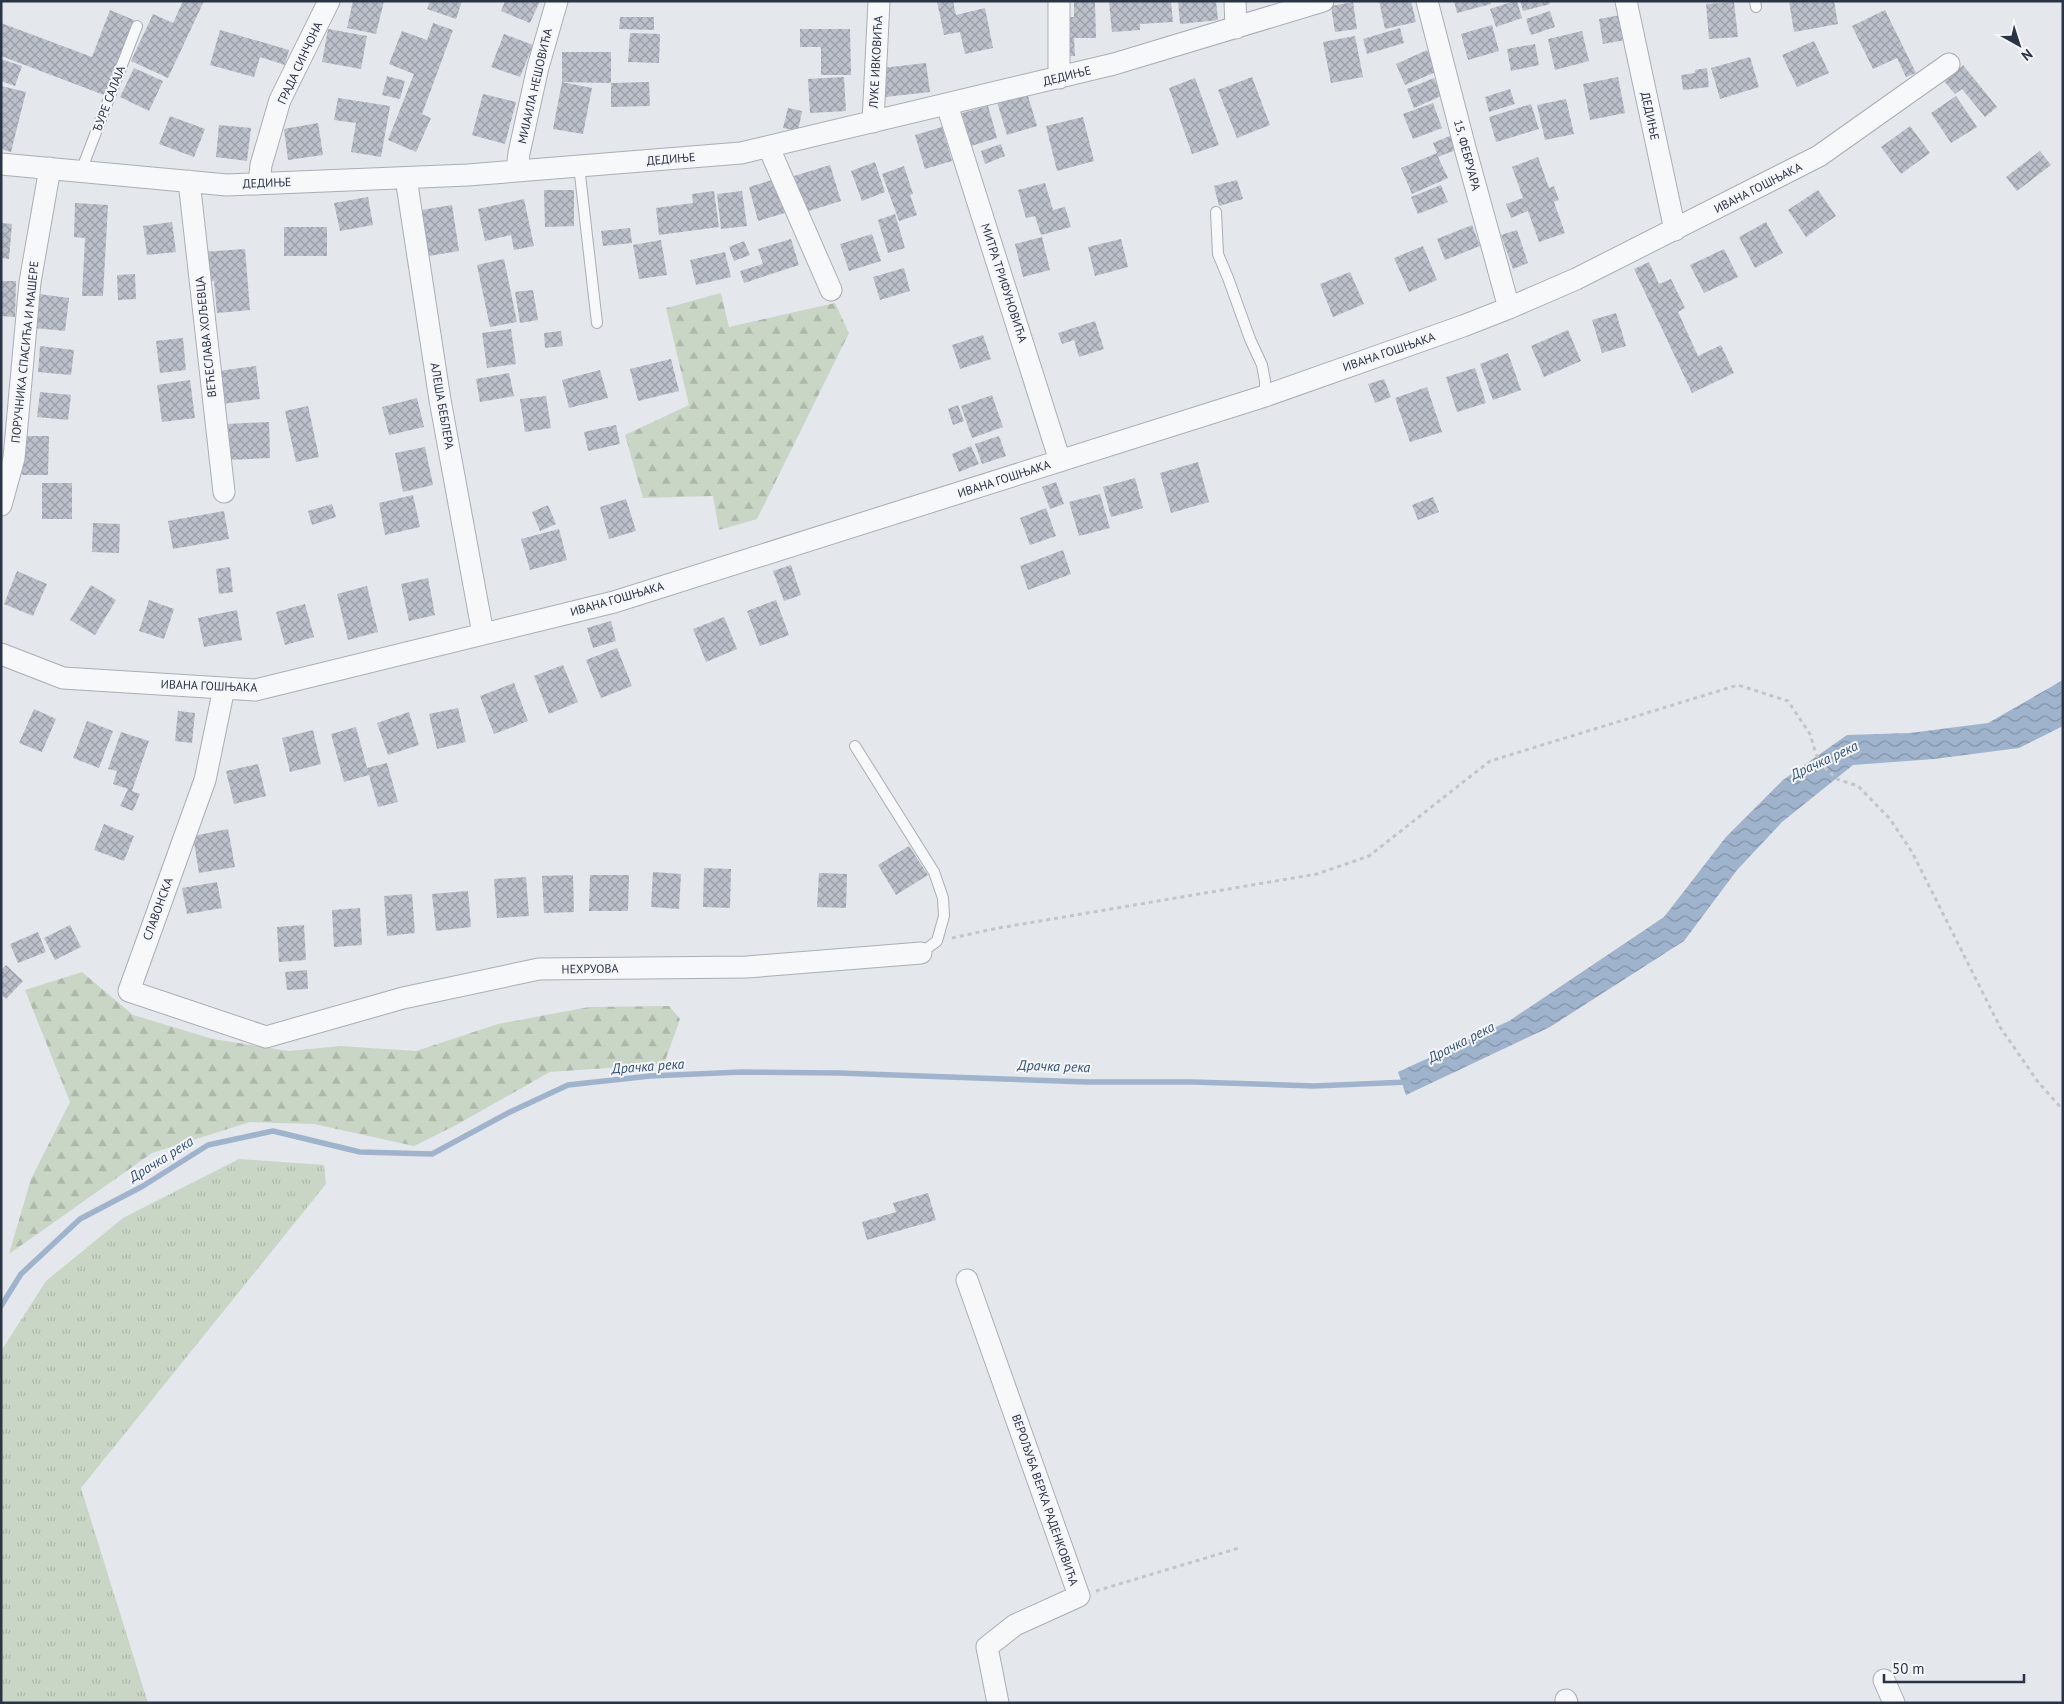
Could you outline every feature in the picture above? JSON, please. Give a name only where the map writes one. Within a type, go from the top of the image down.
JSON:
[{"type":"street","name":"ГРАДА СИНЧОНА","points":[[258,184],[261,165],[280,100],[329,1]]},
{"type":"street","name":"МИЈАИЛА НЕШОВИЋА","points":[[517,171],[519,153],[538,67],[557,1]]},
{"type":"street","name":"ЛУКЕ ИВКОВИЋА","points":[[873,122],[879,1]]},
{"type":"street","points":[[1058,78],[1059,1]]},
{"type":"street","points":[[1236,1],[1236,28]]},
{"type":"street","name":"ДЕДИЊЕ","points":[[1,164],[227,185],[406,178],[741,153],[769,148],[1114,64],[1323,1]]},
{"type":"street","name":"15. ФЕБРУАРА","points":[[1427,1],[1464,148],[1509,308]]},
{"type":"street","name":"ДЕДИЊЕ","points":[[1626,1],[1675,230]]},
{"type":"street","name":"ИВАНА ГОШЊАКА","points":[[1,654],[63,678],[255,690],[614,602],[1265,396],[1509,308],[1576,279],[1820,156],[1949,64]]},
{"type":"street","name":"МИТРА ТРИФУНОВИЋА","points":[[947,105],[1060,461]]},
{"type":"street","points":[[769,148],[831,290]]},
{"type":"street","name":"ПОРУЧНИКА СПАСИЋА И МАШЕРЕ","points":[[1,505],[14,458],[30,282],[50,168]]},
{"type":"street","name":"АЛЕША БЕБЛЕРА","points":[[406,178],[440,400],[483,634]]},
{"type":"street","name":"ВЕЋЕСЛАВА ХОЉЕВЦА","points":[[189,181],[224,492]]},
{"type":"street","name":"СЛАВОНСКА","points":[[224,688],[205,780],[129,991],[266,1036]]},
{"type":"street","name":"НЕХРУОВА","points":[[266,1036],[403,998],[540,969],[747,967],[929,947]]},
{"type":"street","name":"ВЕРОЉУБА ВЕРКА РАДЕНКОВИЋА","points":[[967,1280],[1079,1596],[1015,1624],[987,1647],[998,1703]]},
{"type":"street","points":[[1884,1680],[1894,1703]]},
{"type":"lane","name":"ЂУРЕ САЛАЈА","points":[[81,171],[137,26]]},
{"type":"lane","points":[[579,166],[597,323]]},
{"type":"lane","points":[[1216,212],[1218,254],[1250,339],[1262,365],[1265,396]]},
{"type":"lane","points":[[855,746],[934,872],[939,885],[944,916],[929,947]]},
{"type":"path","points":[[929,947],[993,929],[1317,874],[1369,856],[1490,761],[1738,684],[1788,701],[1810,734],[1821,764],[1837,779],[1858,786],[1877,804],[1902,835],[2000,1027],[2017,1054],[2061,1109]]},
{"type":"path","points":[[1079,1596],[1239,1548]]},
{"type":"green space","points":[[721,293],[729,327],[835,303],[849,333],[757,519],[719,530],[713,496],[643,498],[625,435],[689,405],[666,308]]},
{"type":"green space","points":[[82,972],[133,1015],[213,1039],[289,1051],[340,1046],[416,1051],[498,1024],[589,1007],[669,1006],[680,1019],[664,1064],[550,1072],[458,1124],[414,1146],[314,1124],[250,1122],[152,1153],[9,1254],[31,1179],[70,1102],[25,990]]},
{"type":"green space","points":[[239,1159],[324,1165],[326,1184],[81,1488],[148,1703],[1,1703],[1,1351],[46,1281],[123,1218]]},
{"type":"water","points":[[2063,680],[2063,726],[2019,748],[1934,759],[1853,765],[1782,822],[1737,870],[1684,941],[1550,1027],[1406,1095],[1398,1072],[1509,1021],[1664,917],[1726,837],[1783,780],[1847,735],[1910,733],[1988,723]]},
{"type":"building","points":[[183,1],[204,1],[168,78],[131,61],[153,14],[173,23]]},
{"type":"building","points":[[353,1],[384,1],[376,34],[347,28]]},
{"type":"building","points":[[430,1],[462,1],[456,19],[427,9]]},
{"type":"building","points":[[505,1],[540,1],[530,23],[501,11]]},
{"type":"building","points":[[937,1],[953,1],[956,15],[985,8],[993,48],[965,54],[960,32],[944,35]]},
{"type":"building","points":[[1171,1],[1173,22],[1140,24],[1140,30],[1112,32],[1109,2]]},
{"type":"building","points":[[1178,1],[1216,1],[1218,20],[1180,24]]},
{"type":"building","points":[[1379,1],[1411,1],[1416,22],[1385,29]]},
{"type":"building","points":[[1454,1],[1491,1],[1491,4],[1457,13]]},
{"type":"building","points":[[1517,1],[1522,18],[1496,27],[1490,9]]},
{"type":"building","points":[[1520,1],[1550,1],[1550,4],[1523,11]]},
{"type":"building","points":[[1789,1],[1834,1],[1838,24],[1794,32]]},
{"type":"building","points":[[1074,2],[1095,2],[1096,38],[1074,38],[1075,56],[1061,56],[1061,17],[1074,17]]},
{"type":"building","points":[[1353,2],[1357,29],[1335,32],[1331,6]]},
{"type":"building","points":[[1734,2],[1738,37],[1709,39],[1706,4]]},
{"type":"building","points":[[110,10],[134,20],[104,95],[1,56],[1,23],[92,57]]},
{"type":"building","points":[[1885,10],[1916,73],[1906,77],[1897,58],[1873,69],[1852,26]]},
{"type":"building","points":[[1550,11],[1555,27],[1531,35],[1526,19]]},
{"type":"building","points":[[1626,14],[1631,39],[1603,44],[1599,19]]},
{"type":"building","points":[[620,17],[654,17],[654,30],[619,29]]},
{"type":"building","points":[[433,23],[453,30],[422,114],[431,118],[416,152],[388,140],[414,74],[389,64],[402,31],[427,40]]},
{"type":"building","points":[[1492,25],[1499,51],[1468,60],[1461,34]]},
{"type":"building","points":[[1400,28],[1404,43],[1367,54],[1363,39]]},
{"type":"building","points":[[328,29],[367,36],[361,69],[322,62]]},
{"type":"building","points":[[800,29],[850,29],[851,75],[821,75],[821,47],[800,47]]},
{"type":"building","points":[[220,30],[289,50],[285,65],[260,57],[254,77],[210,65]]},
{"type":"building","points":[[1582,31],[1589,61],[1555,70],[1548,39]]},
{"type":"building","points":[[630,33],[660,34],[659,63],[628,62]]},
{"type":"building","points":[[504,34],[533,45],[520,77],[491,67]]},
{"type":"building","points":[[1355,36],[1363,77],[1331,83],[1323,42]]},
{"type":"building","points":[[1814,41],[1829,73],[1797,87],[1782,55]]},
{"type":"building","points":[[1535,44],[1539,65],[1511,71],[1507,49]]},
{"type":"building","points":[[1427,50],[1436,72],[1405,85],[1396,64]]},
{"type":"building","points":[[562,52],[611,52],[611,83],[562,82]]},
{"type":"building","points":[[1750,57],[1759,87],[1720,99],[1711,68]]},
{"type":"building","points":[[1,59],[22,66],[15,86],[1,81]]},
{"type":"building","points":[[926,63],[930,92],[885,97],[882,68]]},
{"type":"building","points":[[1963,65],[1997,107],[1985,117],[1962,89],[1955,94],[1944,81]]},
{"type":"building","points":[[134,68],[163,81],[149,111],[120,97]]},
{"type":"building","points":[[1707,68],[1709,87],[1683,90],[1681,75],[1695,73],[1695,70]]},
{"type":"building","points":[[387,76],[405,81],[400,99],[382,95]]},
{"type":"building","points":[[844,77],[846,111],[810,113],[808,79]]},
{"type":"building","points":[[1252,77],[1270,125],[1237,138],[1218,90]]},
{"type":"building","points":[[1618,77],[1625,113],[1590,120],[1583,84]]},
{"type":"building","points":[[1195,78],[1219,145],[1192,154],[1169,88]]},
{"type":"building","points":[[1434,78],[1441,96],[1414,108],[1407,89]]},
{"type":"building","points":[[562,82],[592,88],[583,134],[553,129]]},
{"type":"building","points":[[649,82],[650,106],[611,107],[611,83]]},
{"type":"building","points":[[1,86],[26,92],[11,152],[1,149]]},
{"type":"building","points":[[1510,89],[1515,104],[1489,112],[1485,97]]},
{"type":"building","points":[[1027,93],[1037,126],[1007,135],[997,102]]},
{"type":"building","points":[[483,94],[516,102],[505,144],[472,135]]},
{"type":"building","points":[[1956,96],[1977,127],[1951,143],[1931,113]]},
{"type":"building","points":[[338,98],[390,106],[381,157],[351,152],[356,123],[334,120]]},
{"type":"building","points":[[1566,99],[1574,134],[1545,140],[1537,105]]},
{"type":"building","points":[[1433,103],[1442,128],[1413,139],[1403,114]]},
{"type":"building","points":[[1531,104],[1539,129],[1496,142],[1489,117]]},
{"type":"building","points":[[988,106],[997,138],[971,146],[962,113]]},
{"type":"building","points":[[788,108],[802,111],[798,131],[783,128]]},
{"type":"building","points":[[170,116],[205,129],[194,157],[159,144]]},
{"type":"building","points":[[1083,117],[1094,161],[1057,171],[1046,126]]},
{"type":"building","points":[[318,123],[323,155],[288,160],[284,129]]},
{"type":"building","points":[[219,125],[251,128],[247,161],[216,157]]},
{"type":"building","points":[[1910,126],[1930,153],[1901,174],[1881,147]]},
{"type":"building","points":[[942,127],[952,161],[925,169],[915,135]]},
{"type":"building","points":[[1452,135],[1458,149],[1438,157],[1448,178],[1412,194],[1401,168],[1437,153],[1433,143]]},
{"type":"building","points":[[1001,144],[1005,156],[985,164],[981,151]]},
{"type":"building","points":[[2040,151],[2051,165],[2017,191],[2006,177]]},
{"type":"building","points":[[1538,157],[1549,188],[1554,186],[1559,200],[1554,202],[1565,233],[1539,242],[1528,211],[1511,218],[1506,204],[1523,198],[1512,167]]},
{"type":"building","points":[[875,162],[885,192],[862,201],[851,171]]},
{"type":"building","points":[[830,165],[841,201],[805,212],[794,176]]},
{"type":"building","points":[[904,166],[913,194],[910,195],[917,215],[899,221],[882,174]]},
{"type":"building","points":[[775,179],[785,213],[758,221],[749,187]]},
{"type":"building","points":[[1237,180],[1243,199],[1219,206],[1214,186]]},
{"type":"building","points":[[1045,183],[1053,210],[1065,207],[1071,227],[1041,235],[1035,216],[1026,218],[1018,190]]},
{"type":"building","points":[[1441,185],[1448,202],[1418,214],[1411,197]]},
{"type":"building","points":[[544,190],[574,190],[574,226],[545,227]]},
{"type":"building","points":[[1818,190],[1836,216],[1806,237],[1788,210]]},
{"type":"building","points":[[714,191],[719,227],[659,235],[656,208],[693,203],[692,194]]},
{"type":"building","points":[[742,191],[747,226],[721,229],[717,194]]},
{"type":"building","points":[[368,197],[373,225],[340,231],[334,203]]},
{"type":"building","points":[[524,199],[534,246],[514,250],[511,235],[485,241],[478,209]]},
{"type":"building","points":[[75,203],[108,205],[103,296],[82,296],[85,238],[74,237]]},
{"type":"building","points":[[452,205],[459,251],[429,256],[422,210]]},
{"type":"building","points":[[895,214],[905,248],[888,253],[878,220]]},
{"type":"building","points":[[172,222],[176,252],[147,255],[143,226]]},
{"type":"building","points":[[1766,222],[1783,253],[1755,268],[1739,237]]},
{"type":"building","points":[[1,223],[12,224],[9,259],[1,258]]},
{"type":"building","points":[[1472,225],[1480,246],[1445,260],[1437,239]]},
{"type":"building","points":[[284,227],[327,227],[327,256],[284,256]]},
{"type":"building","points":[[630,228],[632,243],[603,246],[601,231]]},
{"type":"building","points":[[1517,230],[1528,263],[1513,269],[1501,235]]},
{"type":"building","points":[[872,234],[881,261],[849,271],[840,244]]},
{"type":"building","points":[[1042,237],[1050,270],[1023,277],[1015,244]]},
{"type":"building","points":[[791,239],[799,265],[744,283],[740,271],[763,264],[758,249]]},
{"type":"building","points":[[1121,239],[1128,267],[1095,276],[1088,247]]},
{"type":"building","points":[[661,240],[667,275],[639,279],[633,245]]},
{"type":"building","points":[[744,241],[750,255],[734,261],[729,247]]},
{"type":"building","points":[[1423,246],[1437,280],[1409,292],[1394,258]]},
{"type":"building","points":[[245,249],[250,310],[217,313],[214,281],[205,282],[202,252]]},
{"type":"building","points":[[1724,249],[1738,277],[1704,293],[1690,265]]},
{"type":"building","points":[[725,252],[731,277],[696,285],[690,260]]},
{"type":"building","points":[[504,259],[517,322],[490,327],[477,265]]},
{"type":"building","points":[[1649,262],[1659,284],[1671,279],[1685,308],[1678,312],[1698,356],[1721,345],[1734,373],[1692,393],[1634,269]]},
{"type":"building","points":[[904,268],[910,291],[880,300],[873,277]]},
{"type":"building","points":[[1350,272],[1364,304],[1333,317],[1320,284]]},
{"type":"building","points":[[135,274],[136,299],[118,300],[117,275]]},
{"type":"building","points":[[1,281],[16,281],[15,317],[1,316]]},
{"type":"building","points":[[533,290],[538,320],[520,323],[515,292]]},
{"type":"building","points":[[39,294],[69,298],[65,331],[35,328]]},
{"type":"building","points":[[1616,313],[1626,346],[1602,353],[1592,320]]},
{"type":"building","points":[[1095,321],[1104,349],[1079,357],[1074,340],[1062,344],[1058,333]]},
{"type":"building","points":[[511,329],[516,364],[487,368],[482,333]]},
{"type":"building","points":[[1568,330],[1581,361],[1544,377],[1531,346]]},
{"type":"building","points":[[561,331],[563,346],[545,348],[544,333]]},
{"type":"building","points":[[983,335],[991,359],[960,369],[952,345]]},
{"type":"building","points":[[183,338],[186,370],[160,373],[156,341]]},
{"type":"building","points":[[40,346],[74,350],[71,375],[38,372]]},
{"type":"building","points":[[1508,353],[1521,390],[1493,400],[1480,364]]},
{"type":"building","points":[[671,359],[679,391],[638,401],[630,369]]},
{"type":"building","points":[[256,366],[260,399],[222,404],[218,371]]},
{"type":"building","points":[[1475,368],[1486,403],[1457,412],[1446,377]]},
{"type":"building","points":[[600,370],[608,398],[569,408],[562,380]]},
{"type":"building","points":[[509,373],[514,396],[480,402],[476,379]]},
{"type":"building","points":[[1384,379],[1391,397],[1375,403],[1368,384]]},
{"type":"building","points":[[190,380],[195,418],[162,422],[157,385]]},
{"type":"building","points":[[1427,387],[1442,432],[1410,442],[1395,398]]},
{"type":"building","points":[[40,392],[71,395],[68,420],[37,417]]},
{"type":"building","points":[[992,395],[1003,427],[972,438],[961,406]]},
{"type":"building","points":[[546,396],[551,428],[525,432],[520,399]]},
{"type":"building","points":[[417,398],[424,427],[389,435],[382,407]]},
{"type":"building","points":[[958,405],[964,421],[953,425],[948,409]]},
{"type":"building","points":[[308,406],[319,457],[296,462],[285,411]]},
{"type":"building","points":[[269,422],[270,458],[227,460],[226,424]]},
{"type":"building","points":[[616,425],[620,444],[588,451],[584,432]]},
{"type":"building","points":[[23,436],[49,436],[48,475],[22,475]]},
{"type":"building","points":[[999,436],[1006,456],[982,464],[975,444]]},
{"type":"building","points":[[971,446],[979,464],[959,472],[952,454]]},
{"type":"building","points":[[425,447],[433,485],[403,492],[395,453]]},
{"type":"building","points":[[1198,462],[1209,502],[1171,513],[1160,473]]},
{"type":"building","points":[[1135,478],[1143,508],[1111,517],[1103,487]]},
{"type":"building","points":[[1056,482],[1064,504],[1050,509],[1042,487]]},
{"type":"building","points":[[42,483],[72,483],[72,519],[42,519]]},
{"type":"building","points":[[1100,494],[1110,528],[1079,536],[1069,502]]},
{"type":"building","points":[[413,495],[420,527],[385,535],[379,503]]},
{"type":"building","points":[[1433,497],[1439,512],[1418,520],[1412,505]]},
{"type":"building","points":[[626,499],[636,531],[609,539],[600,507]]},
{"type":"building","points":[[332,504],[336,517],[312,525],[308,511]]},
{"type":"building","points":[[548,505],[556,524],[540,531],[532,512]]},
{"type":"building","points":[[1046,508],[1056,536],[1030,545],[1020,518]]},
{"type":"building","points":[[224,511],[229,539],[173,549],[168,521]]},
{"type":"building","points":[[93,523],[120,524],[119,553],[92,552]]},
{"type":"building","points":[[559,529],[567,560],[530,570],[521,539]]},
{"type":"building","points":[[1063,550],[1071,574],[1028,590],[1020,566]]},
{"type":"building","points":[[791,565],[801,595],[784,601],[773,571]]},
{"type":"building","points":[[230,567],[233,592],[219,594],[216,569]]},
{"type":"building","points":[[17,571],[47,584],[33,616],[4,604]]},
{"type":"building","points":[[428,578],[435,615],[409,621],[401,584]]},
{"type":"building","points":[[91,585],[116,600],[95,635],[70,620]]},
{"type":"building","points":[[367,586],[378,632],[348,640],[337,594]]},
{"type":"building","points":[[149,600],[174,609],[164,639],[139,631]]},
{"type":"building","points":[[776,600],[789,635],[760,646],[747,611]]},
{"type":"building","points":[[305,604],[314,637],[285,645],[276,612]]},
{"type":"building","points":[[237,610],[242,640],[204,647],[198,618]]},
{"type":"building","points":[[724,617],[737,649],[706,662],[693,629]]},
{"type":"building","points":[[611,621],[616,641],[593,648],[587,628]]},
{"type":"building","points":[[617,648],[632,686],[601,698],[586,660]]},
{"type":"building","points":[[563,665],[578,702],[549,714],[534,676]]},
{"type":"building","points":[[514,683],[528,721],[494,734],[480,696]]},
{"type":"building","points":[[458,708],[466,742],[437,749],[429,714]]},
{"type":"building","points":[[34,709],[56,719],[42,752],[19,743]]},
{"type":"building","points":[[178,711],[195,713],[192,743],[175,741]]},
{"type":"building","points":[[409,712],[419,745],[388,755],[377,723]]},
{"type":"building","points":[[87,721],[113,731],[99,768],[73,758]]},
{"type":"building","points":[[356,727],[367,768],[387,763],[398,802],[378,807],[369,775],[344,782],[331,734]]},
{"type":"building","points":[[313,730],[321,764],[290,772],[282,738]]},
{"type":"building","points":[[121,732],[149,741],[132,791],[140,794],[133,811],[120,806],[128,789],[113,784],[117,771],[108,769]]},
{"type":"building","points":[[258,764],[266,796],[234,804],[226,771]]},
{"type":"building","points":[[104,824],[134,836],[124,861],[94,850]]},
{"type":"building","points":[[228,829],[235,867],[199,873],[193,836]]},
{"type":"building","points":[[909,846],[928,875],[896,895],[878,865]]},
{"type":"building","points":[[704,868],[731,869],[730,908],[703,907]]},
{"type":"building","points":[[653,872],[681,874],[679,909],[651,907]]},
{"type":"building","points":[[819,873],[847,874],[846,908],[817,907]]},
{"type":"building","points":[[573,875],[574,912],[544,913],[542,876]]},
{"type":"building","points":[[590,875],[629,875],[628,911],[589,911]]},
{"type":"building","points":[[526,877],[529,916],[497,918],[494,879]]},
{"type":"building","points":[[217,882],[222,908],[187,914],[182,888]]},
{"type":"building","points":[[468,891],[471,927],[436,931],[432,894]]},
{"type":"building","points":[[412,894],[415,933],[387,936],[384,896]]},
{"type":"building","points":[[360,908],[362,945],[334,947],[332,910]]},
{"type":"building","points":[[70,925],[81,947],[55,960],[44,938]]},
{"type":"building","points":[[304,925],[306,960],[279,962],[277,927]]},
{"type":"building","points":[[38,932],[46,952],[18,963],[10,944]]},
{"type":"building","points":[[6,965],[23,981],[6,999],[1,994],[1,970]]},
{"type":"building","points":[[307,970],[308,989],[287,990],[285,972]]},
{"type":"building","points":[[928,1193],[936,1220],[867,1240],[862,1222],[896,1212],[893,1203]]},
{"type":"waterway","name":"Драчка река","points":[[1,1306],[21,1274],[80,1219],[143,1186],[208,1145],[273,1131],[360,1152],[432,1154],[510,1112],[568,1085],[650,1076],[742,1072],[839,1073],[1087,1082],[1193,1082],[1314,1086],[1408,1082]]}]
